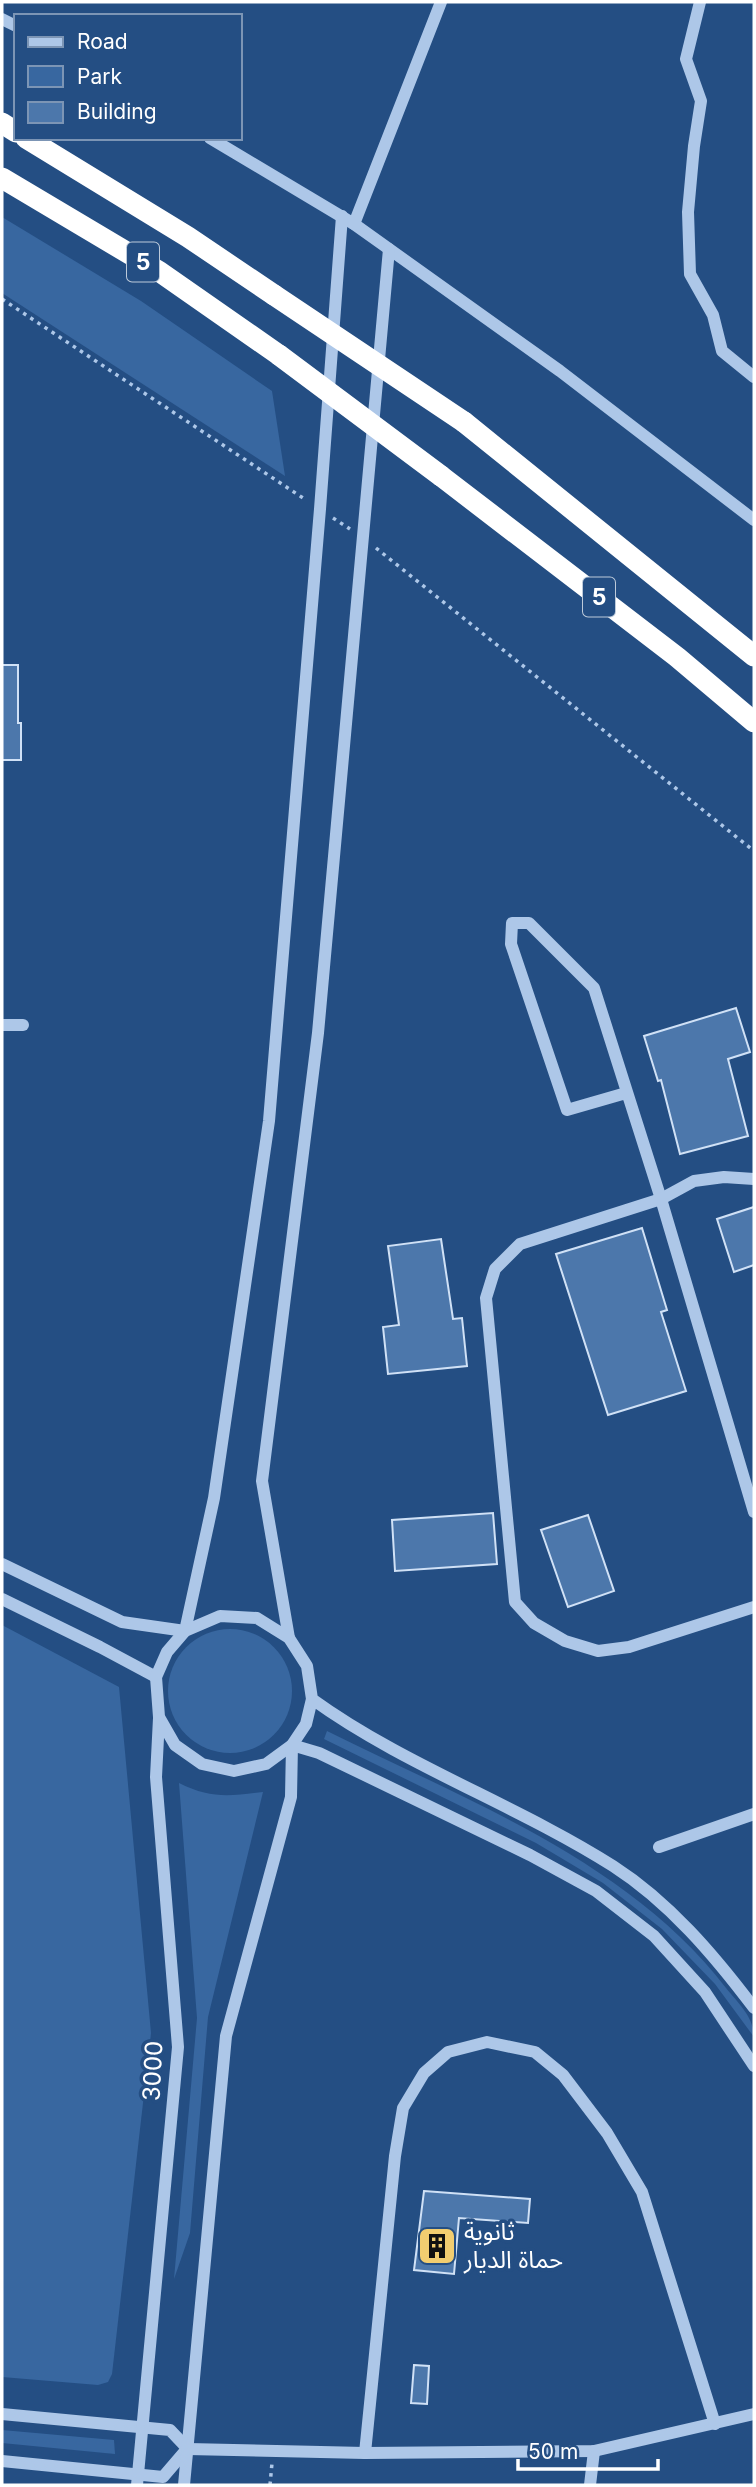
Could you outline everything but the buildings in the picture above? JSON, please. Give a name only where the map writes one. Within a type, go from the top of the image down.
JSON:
[{"type":"highway","name":"5","points":[[29,140],[188,237],[464,422],[754,656]]},
{"type":"highway","name":"5","points":[[2,178],[160,272],[279,355],[677,657],[754,722]]},
{"type":"street","points":[[354,224],[441,2]]},
{"type":"street","points":[[700,2],[686,59],[701,102],[688,212],[690,274],[713,315],[722,351],[754,377]]},
{"type":"street","points":[[212,140],[342,216],[389,248],[559,372],[754,520]]},
{"type":"street","points":[[185,1631],[214,1498],[269,1121],[342,216]]},
{"type":"street","points":[[289,1638],[257,1618],[232,1616],[220,1616],[185,1631],[167,1652],[156,1677],[159,1717],[176,1745],[202,1765],[234,1771],[266,1764],[292,1745],[306,1724],[312,1699],[307,1666],[289,1638],[262,1480],[318,1032],[389,248]]},
{"type":"street","points":[[626,1093],[567,1110],[511,944],[512,923],[529,923],[594,988],[661,1199],[754,1512]]},
{"type":"street","points":[[2,1025],[23,1025]]},
{"type":"street","points":[[754,1179],[724,1177],[694,1181],[661,1199],[520,1244],[495,1269],[486,1298],[515,1602],[534,1623],[544,1629],[565,1641],[598,1651],[629,1647],[754,1607]]},
{"type":"street","points":[[2,1564],[122,1622],[185,1631]]},
{"type":"street","points":[[2,1599],[156,1677]]},
{"type":"street","points":[[312,1699],[344,1722],[544,1827],[614,1867],[674,1915],[728,1973],[754,2008]]},
{"type":"street","name":"3000","points":[[137,2480],[178,2048],[156,1777],[159,1717]]},
{"type":"street","points":[[292,1745],[332,1759],[530,1855],[596,1891],[654,1936],[705,1993],[754,2066]]},
{"type":"street","points":[[184,2485],[226,2036],[291,1797],[292,1745]]},
{"type":"street","points":[[659,1847],[754,1814]]},
{"type":"street","points":[[365,2453],[395,2156],[403,2108],[424,2073],[448,2052],[486,2042],[535,2052],[563,2076],[607,2133],[642,2192],[715,2424]]},
{"type":"street","points":[[2,2414],[170,2430],[187,2449],[365,2453],[594,2451],[754,2414]]},
{"type":"street","points":[[2,2461],[137,2480],[163,2477],[187,2449]]},
{"type":"street","points":[[590,2485],[594,2451]]},
{"type":"path","points":[[2,299],[361,537],[754,851]]},
{"type":"green space","points":[[2,217],[141,301],[272,391],[285,476],[2,293]]},
{"type":"green space","points":[[2,1625],[119,1687],[151,2033],[112,2374],[108,2382],[98,2385],[2,2377]]},
{"type":"green space","points":[[230,1629],[254,1634],[274,1647],[287,1667],[292,1691],[287,1715],[274,1735],[254,1748],[230,1753],[206,1748],[186,1735],[173,1715],[168,1691],[173,1667],[186,1647],[206,1634]]},
{"type":"green space","points":[[327,1731],[543,1838],[643,1904],[687,1944],[726,1988],[751,2023],[754,2037],[715,1984],[662,1929],[603,1883],[536,1843],[324,1739]]},
{"type":"green space","points":[[179,1783],[201,1792],[220,1795],[263,1792],[208,2017],[190,2233],[174,2279],[197,2018]]},
{"type":"green space","points":[[2,2430],[114,2440],[115,2454],[2,2443]]},
{"type":"place","name":"ثانوية حماة الديار","points":[[437,2246]]}]
